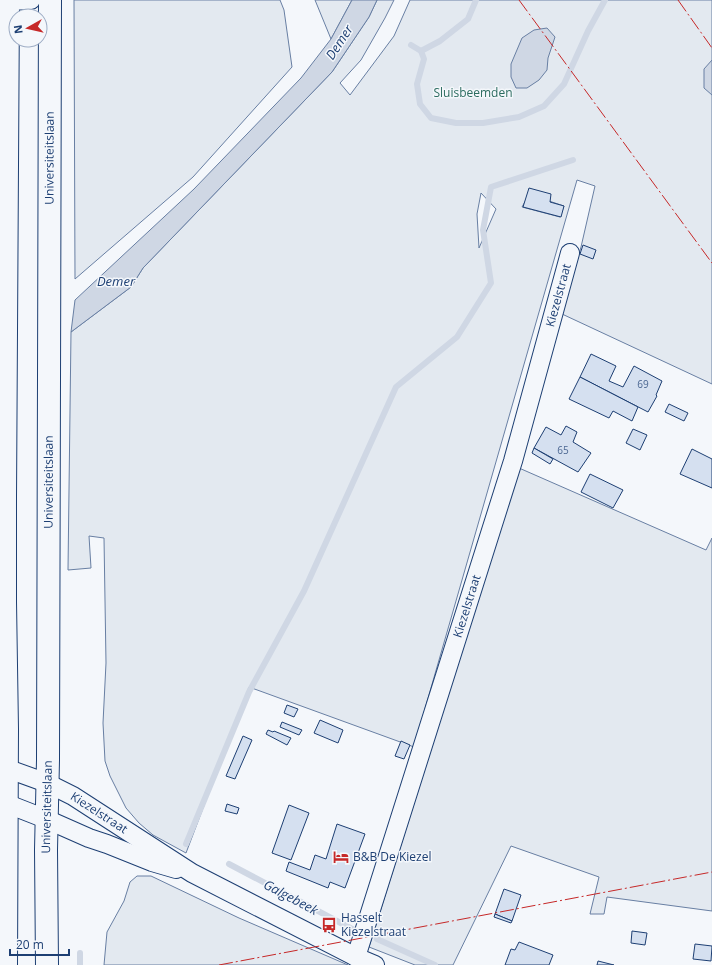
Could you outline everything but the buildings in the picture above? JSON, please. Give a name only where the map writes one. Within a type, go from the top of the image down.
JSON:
[{"type":"highway","points":[[6,965],[3,766],[7,728],[5,497],[8,0]]},
{"type":"highway","name":"Universiteitslaan","points":[[47,965],[46,819],[50,0]]},
{"type":"street","points":[[8,0],[30,0]]},
{"type":"street","name":"Kiezelstraat","points":[[356,957],[513,460],[570,253]]},
{"type":"street","name":"Kiezelstraat","points":[[3,766],[47,783],[73,796],[192,873],[356,957],[375,965]]},
{"type":"street","name":"Kiezelstraat","points":[[3,803],[152,862],[192,873]]},
{"type":"green space","points":[[74,0],[280,0],[284,10],[292,67],[193,177],[75,279]]},
{"type":"green space","points":[[315,0],[352,0],[331,39]]},
{"type":"green space","name":"Sluisbeemden","points":[[377,0],[394,0],[361,60],[340,83],[350,95],[394,36],[410,0],[712,0],[712,384],[562,314],[581,247],[595,186],[577,180],[414,747],[249,687],[186,853],[153,835],[139,823],[126,808],[110,776],[105,761],[103,723],[106,663],[104,538],[89,536],[91,568],[68,570],[71,332],[131,287],[143,268],[332,72],[369,17]],"holes":[[[531,191],[549,201],[564,206],[560,217],[522,207]],[[481,193],[496,209],[479,248],[477,214]]]},
{"type":"green space","points":[[519,468],[706,550],[712,538],[712,911],[607,897],[604,914],[590,914],[599,877],[511,846],[453,965],[415,965],[369,947]]},
{"type":"green space","points":[[137,876],[151,876],[239,918],[348,965],[104,965],[107,932],[124,901],[130,882]]},
{"type":"water","name":"Demer","points":[[352,0],[377,0],[369,17],[332,72],[143,268],[131,287],[71,332],[75,300],[194,189],[301,78],[331,39]]},
{"type":"water","points":[[547,28],[555,37],[548,58],[547,70],[539,80],[527,88],[516,88],[511,77],[511,64],[522,38],[534,30]]},
{"type":"water","points":[[712,60],[712,95],[704,88],[704,69]]},
{"type":"waterway","points":[[421,51],[440,41],[468,19],[476,0]]},
{"type":"waterway","points":[[411,45],[421,51],[424,59],[417,84],[420,104],[431,118],[456,123],[483,123],[519,117],[544,106],[564,84],[588,31],[605,0]]},
{"type":"waterway","points":[[186,844],[249,692],[304,591],[396,387],[457,337],[491,283],[483,230],[491,187],[573,160]]},
{"type":"waterway","name":"Galgebeek","points":[[229,864],[354,930]]},
{"type":"waterway","name":"Galgebeek","points":[[377,939],[435,965]]},
{"type":"waterway","points":[[80,953],[80,965]]},
{"type":"power","points":[[519,0],[712,263]]},
{"type":"power","points":[[678,0],[712,48]]},
{"type":"power","points":[[219,965],[712,872]]},
{"type":"place","name":"B&B De Kiezel","points":[[341,857]]},
{"type":"place","name":"Hasselt Kiezelstraat","points":[[329,925]]}]
